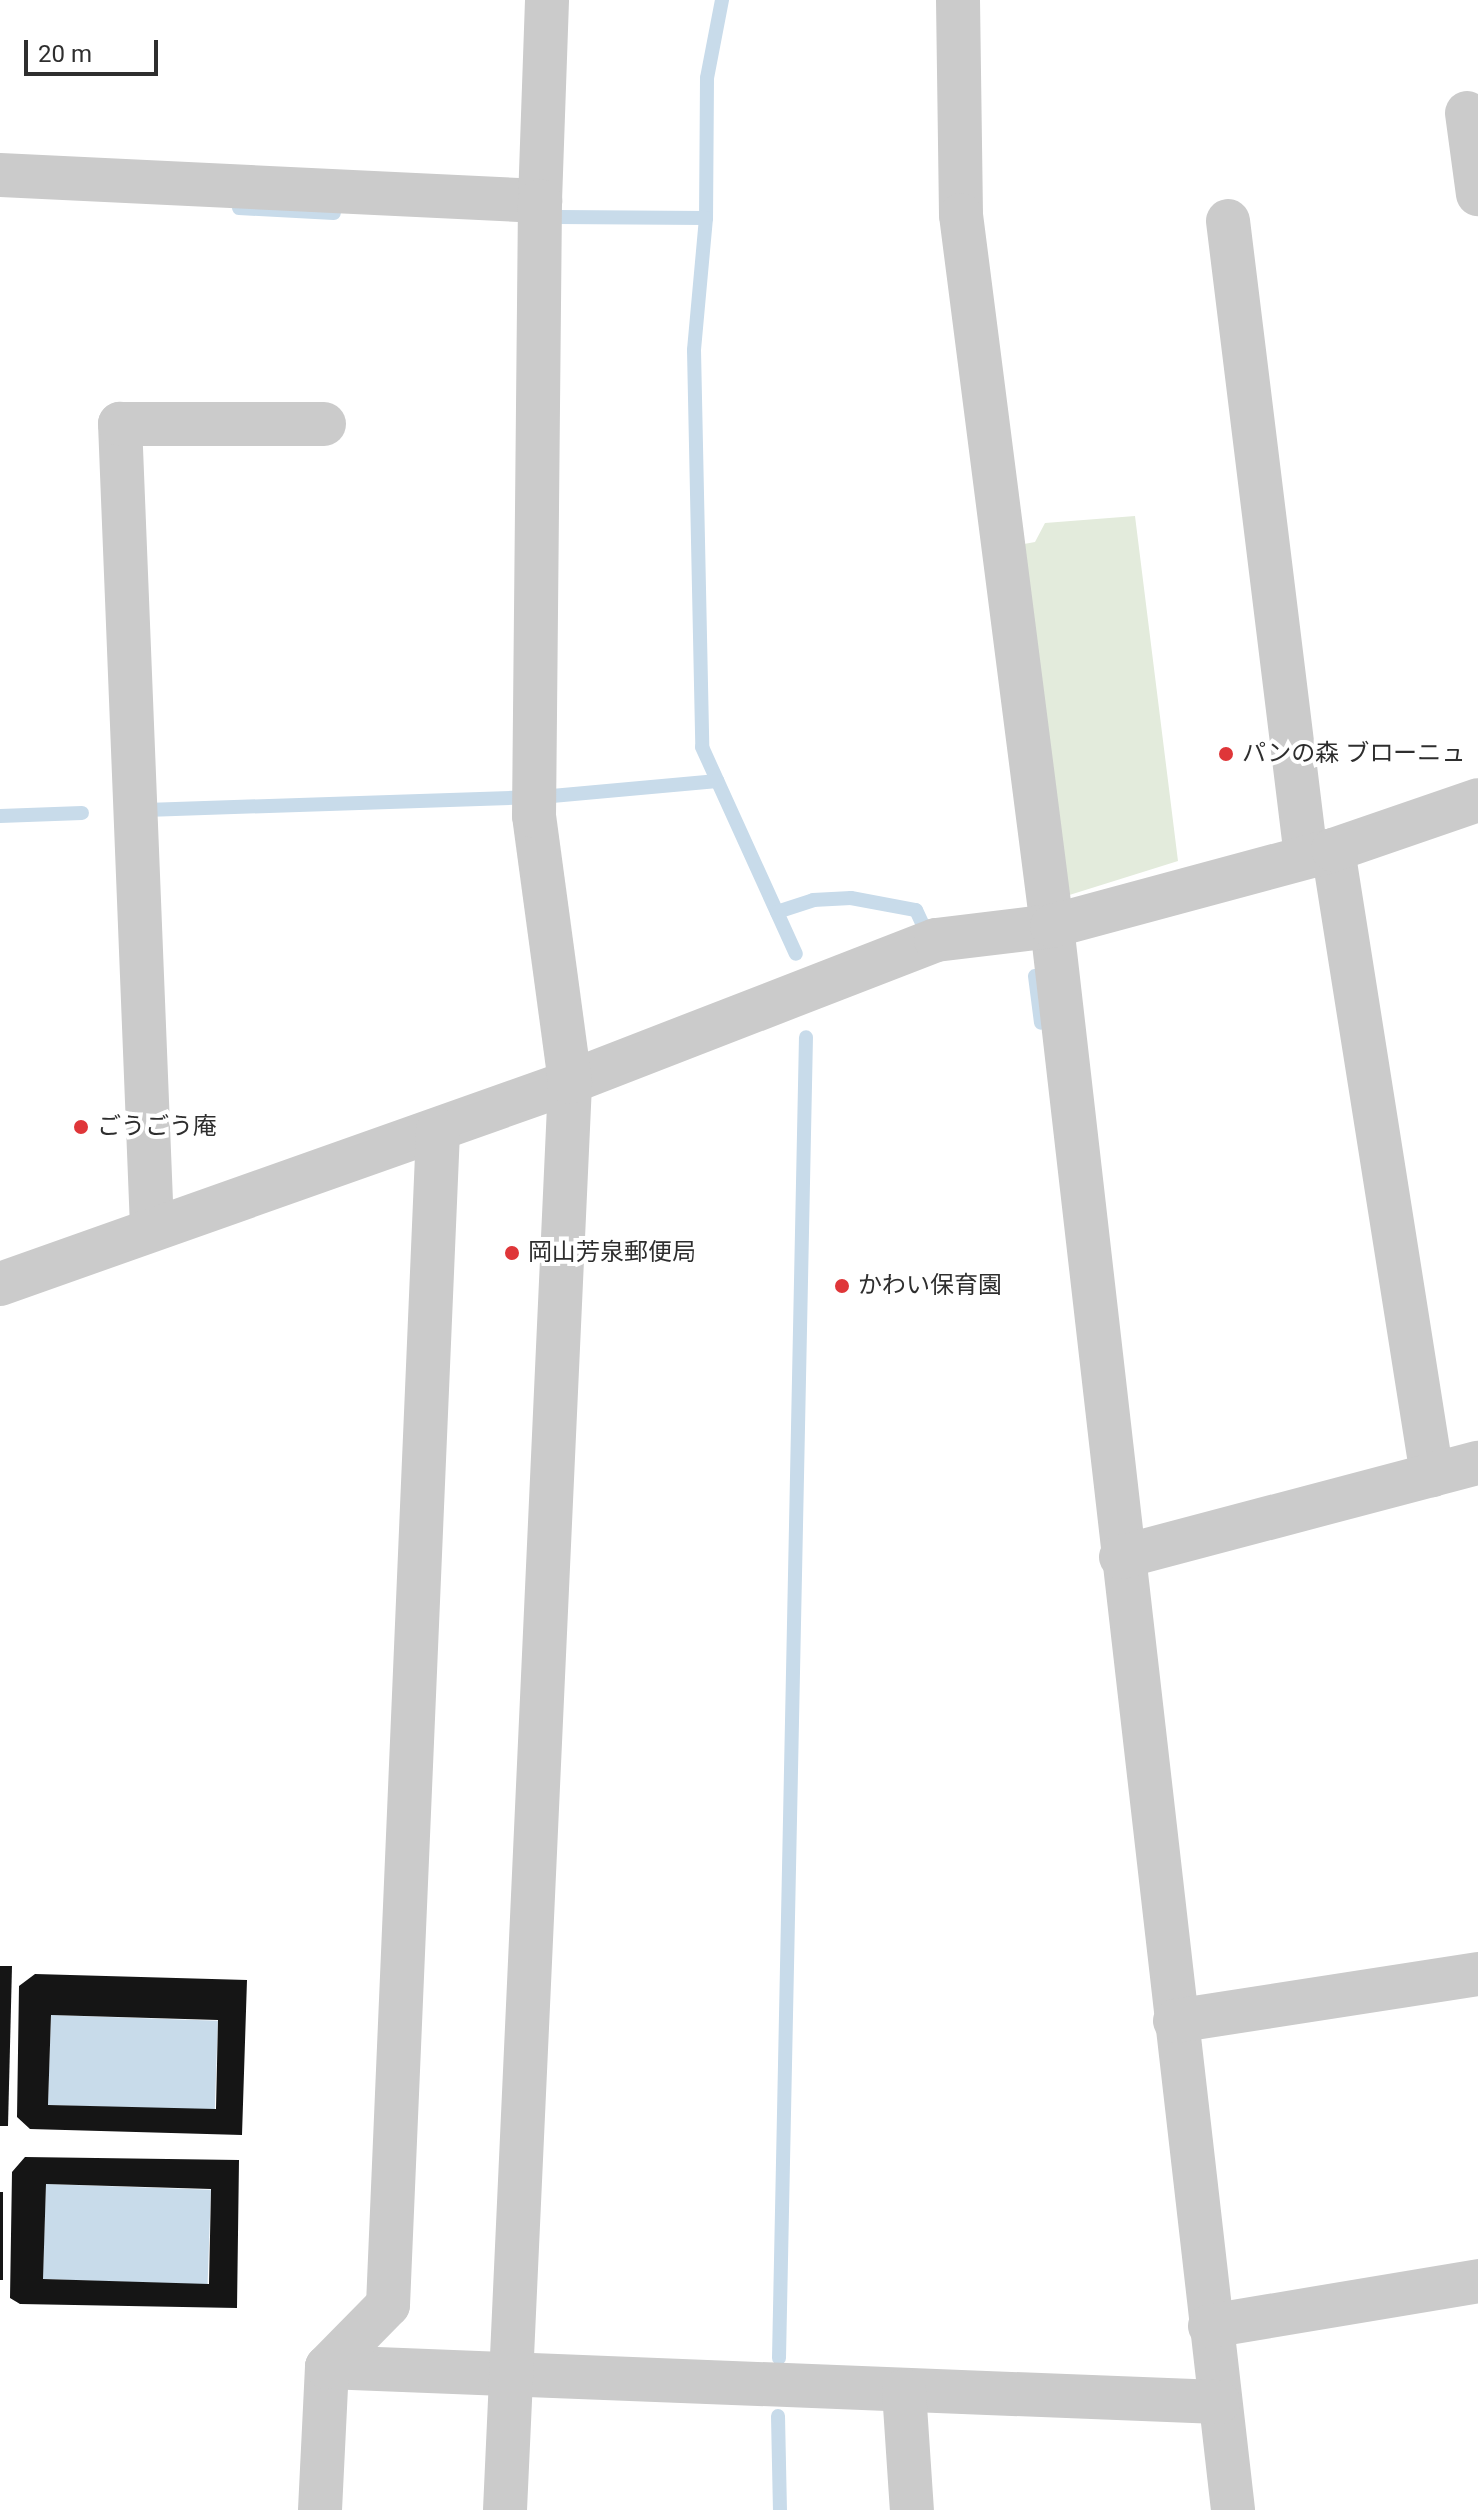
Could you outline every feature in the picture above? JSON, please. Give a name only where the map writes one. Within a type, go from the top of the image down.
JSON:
[{"type":"street","points":[[505,2510],[570,1082],[534,816],[540,201],[547,0]]},
{"type":"street","points":[[958,0],[961,215],[1052,926],[1121,1557],[1233,2510]]},
{"type":"street","points":[[1467,113],[1478,194]]},
{"type":"street","points":[[0,175],[540,201]]},
{"type":"street","points":[[1228,221],[1320,853],[1432,1475]]},
{"type":"street","points":[[152,1227],[120,424],[324,424]]},
{"type":"street","points":[[0,1284],[152,1227],[570,1082],[936,940],[1052,926],[1320,853],[1478,800]]},
{"type":"street","points":[[320,2510],[327,2367],[388,2305],[438,1130]]},
{"type":"street","points":[[1121,1557],[1478,1463]]},
{"type":"street","points":[[1175,2021],[1478,1974]]},
{"type":"street","points":[[1210,2326],[1478,2281]]},
{"type":"street","points":[[327,2367],[509,2378],[1218,2402]]},
{"type":"street","points":[[904,2391],[912,2510]]},
{"type":"green space","points":[[1135,516],[1178,861],[1063,897],[1024,544],[1035,542],[1045,523]]},
{"type":"water","points":[[51,2015],[218,2021],[215,2111],[48,2105]]},
{"type":"water","points":[[46,2184],[211,2190],[208,2285],[43,2279]]},
{"type":"building","points":[[0,1966],[12,1966],[8,2126],[0,2126]]},
{"type":"building","points":[[35,1974],[247,1980],[242,2135],[30,2129],[17,2117],[19,1986]],"holes":[[[51,2015],[218,2020],[216,2109],[48,2105]]]},
{"type":"building","points":[[25,2157],[239,2160],[237,2308],[20,2304],[10,2298],[12,2172]],"holes":[[[46,2184],[211,2189],[209,2284],[43,2279]]]},
{"type":"building","points":[[0,2192],[3,2192],[3,2280],[0,2280]]},
{"type":"waterway","points":[[722,0],[707,78],[706,218],[694,350],[702,747],[796,954]]},
{"type":"waterway","points":[[239,208],[334,213]]},
{"type":"waterway","points":[[558,217],[706,218]]},
{"type":"waterway","points":[[552,796],[717,781]]},
{"type":"waterway","points":[[146,810],[513,798]]},
{"type":"waterway","points":[[0,816],[82,813]]},
{"type":"waterway","points":[[777,912],[813,900],[851,898],[916,910],[922,923]]},
{"type":"waterway","points":[[1035,976],[1041,1023]]},
{"type":"waterway","points":[[779,2358],[806,1037]]},
{"type":"waterway","points":[[778,2416],[780,2510]]},
{"type":"place","name":"パンの森 ブローニュ","points":[[1226,754]]},
{"type":"place","name":"ごうごう庵","points":[[81,1127]]},
{"type":"place","name":"岡山芳泉郵便局","points":[[512,1253]]},
{"type":"place","name":"かわい保育園","points":[[842,1286]]}]
